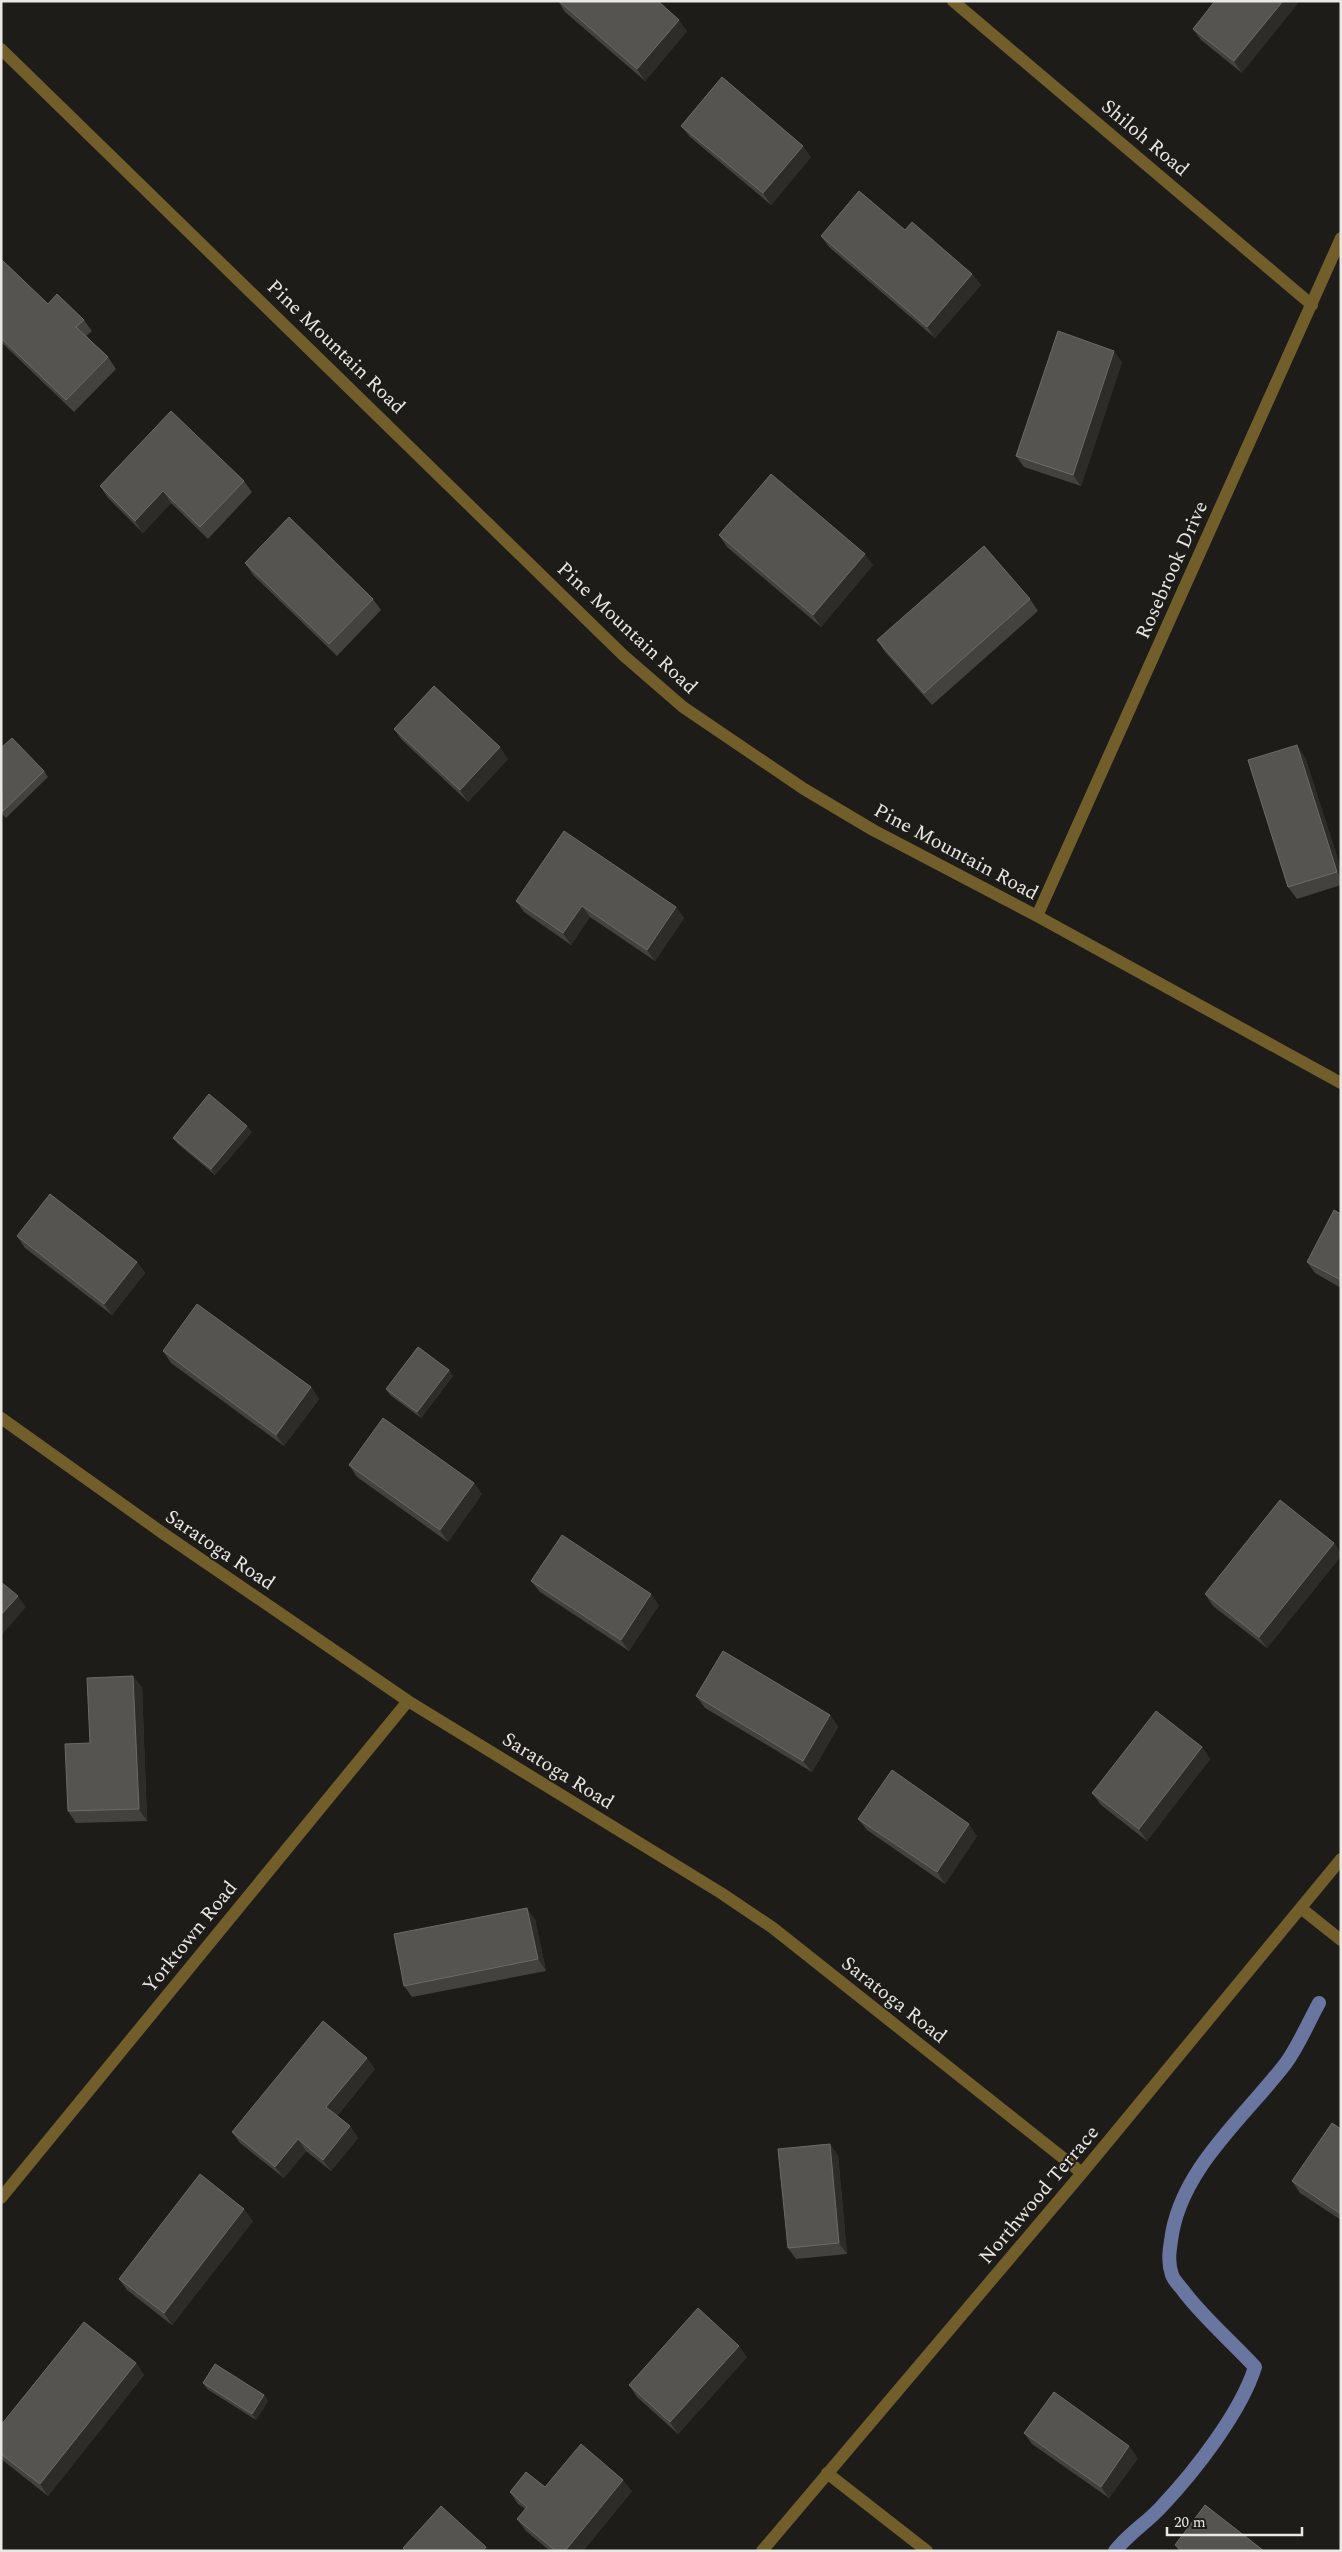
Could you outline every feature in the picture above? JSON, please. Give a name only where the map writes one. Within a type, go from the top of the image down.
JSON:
[{"type":"street","name":"Shiloh Road","points":[[953,1],[1312,305]]},
{"type":"street","name":"Pine Mountain Road","points":[[1,49],[623,655],[683,707],[804,789],[873,830],[1037,916],[1341,1082]]},
{"type":"street","name":"Rosebrook Drive","points":[[1037,916],[1341,238]]},
{"type":"street","name":"Saratoga Road","points":[[1,1418],[164,1534],[408,1701],[713,1888],[773,1928],[1082,2174]]},
{"type":"street","name":"Yorktown Road","points":[[1,2198],[408,1701]]},
{"type":"street","name":"Northwood Terrace","points":[[762,2551],[1082,2174],[1302,1909],[1341,1859]]},
{"type":"street","points":[[1302,1909],[1341,1940]]},
{"type":"street","points":[[827,2473],[927,2551]]},
{"type":"building","points":[[559,1],[658,1],[679,20],[637,69]]},
{"type":"building","points":[[1215,1],[1283,1],[1234,61],[1193,29]]},
{"type":"building","points":[[722,77],[803,146],[763,193],[681,126]]},
{"type":"building","points":[[859,191],[905,230],[912,222],[972,274],[927,327],[821,236]]},
{"type":"building","points":[[1,259],[48,304],[57,294],[84,320],[76,327],[108,357],[66,400],[1,338]]},
{"type":"building","points":[[1058,331],[1114,351],[1073,475],[1016,456]]},
{"type":"building","points":[[171,411],[244,481],[200,527],[163,491],[135,521],[100,486]]},
{"type":"building","points":[[771,474],[865,554],[813,615],[719,535]]},
{"type":"building","points":[[289,517],[373,599],[329,644],[245,563]]},
{"type":"building","points":[[984,546],[1030,599],[924,693],[877,640]]},
{"type":"building","points":[[434,686],[500,747],[460,790],[394,729]]},
{"type":"building","points":[[12,738],[44,771],[2,812],[1,748]]},
{"type":"building","points":[[1297,745],[1337,872],[1288,887],[1248,760]]},
{"type":"building","points":[[564,831],[676,907],[647,950],[582,906],[563,933],[516,901]]},
{"type":"building","points":[[209,1094],[247,1126],[211,1169],[173,1138]]},
{"type":"building","points":[[50,1194],[137,1262],[104,1304],[17,1236]]},
{"type":"building","points":[[1334,1210],[1341,1214],[1341,1280],[1307,1262]]},
{"type":"building","points":[[197,1304],[311,1387],[276,1435],[163,1351]]},
{"type":"building","points":[[418,1347],[449,1370],[417,1412],[386,1389]]},
{"type":"building","points":[[383,1418],[474,1483],[440,1530],[349,1465]]},
{"type":"building","points":[[1280,1500],[1334,1543],[1259,1637],[1205,1594]]},
{"type":"building","points":[[562,1535],[651,1594],[621,1640],[531,1581]]},
{"type":"building","points":[[1,1582],[18,1596],[1,1615]]},
{"type":"building","points":[[723,1651],[830,1715],[803,1761],[696,1696]]},
{"type":"building","points":[[133,1676],[139,1809],[68,1811],[65,1744],[90,1743],[87,1678]]},
{"type":"building","points":[[1156,1711],[1202,1747],[1139,1829],[1092,1793]]},
{"type":"building","points":[[892,1770],[969,1824],[937,1872],[858,1819]]},
{"type":"building","points":[[527,1908],[538,1959],[404,1986],[394,1934]]},
{"type":"building","points":[[323,2021],[367,2058],[326,2107],[350,2126],[323,2160],[298,2139],[275,2167],[232,2132]]},
{"type":"building","points":[[1332,2123],[1341,2129],[1341,2214],[1292,2181]]},
{"type":"building","points":[[830,2144],[839,2243],[788,2248],[778,2149]]},
{"type":"building","points":[[200,2174],[244,2209],[164,2313],[119,2279]]},
{"type":"building","points":[[698,2308],[739,2346],[670,2422],[629,2385]]},
{"type":"building","points":[[84,2322],[136,2363],[40,2484],[1,2454],[1,2425]]},
{"type":"building","points":[[215,2364],[264,2395],[252,2414],[203,2383]]},
{"type":"building","points":[[1054,2392],[1129,2446],[1101,2487],[1024,2433]]},
{"type":"building","points":[[581,2444],[623,2480],[565,2551],[556,2551],[517,2519],[527,2507],[510,2492],[526,2472],[545,2487]]},
{"type":"building","points":[[1205,2505],[1264,2551],[1183,2551],[1175,2545]]},
{"type":"building","points":[[441,2506],[486,2547],[483,2551],[406,2551],[403,2548]]},
{"type":"waterway","points":[[1115,2551],[1162,2506],[1202,2459],[1239,2403],[1255,2367],[1193,2303],[1174,2280],[1169,2262],[1171,2241],[1177,2215],[1187,2191],[1200,2168],[1234,2124],[1286,2063],[1319,2003]]}]
